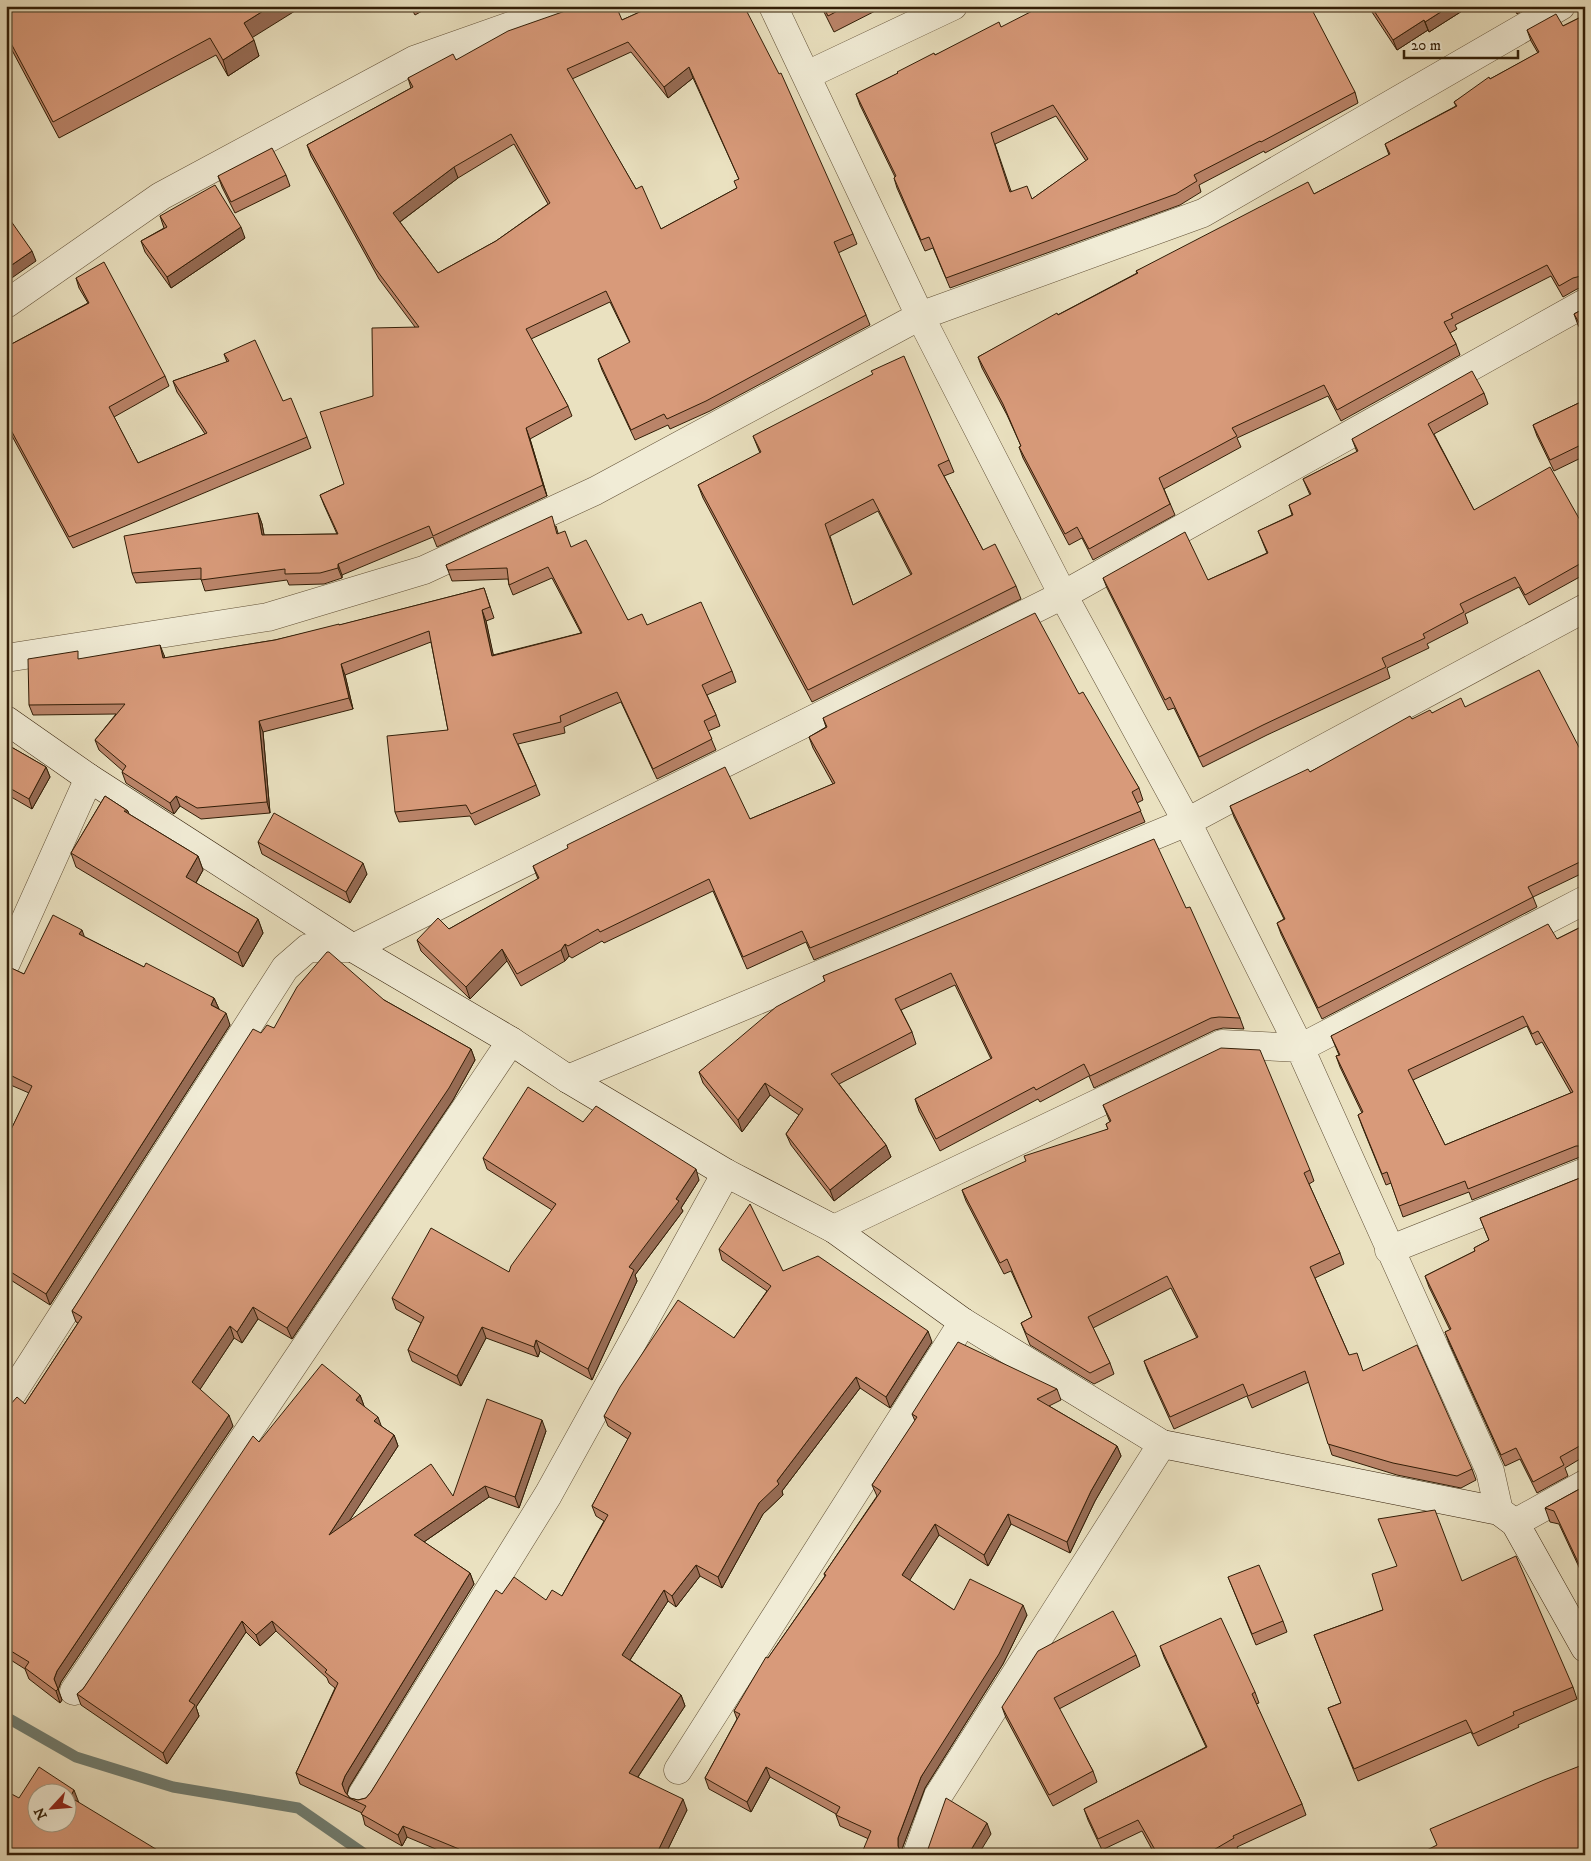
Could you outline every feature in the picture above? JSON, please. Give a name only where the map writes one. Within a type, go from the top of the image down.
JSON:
[{"type":"street","points":[[6,304],[162,196],[414,60],[567,6]]},
{"type":"street","points":[[773,6],[920,316],[1063,595],[1187,822],[1300,1048],[1490,1471],[1507,1517],[1585,1648]]},
{"type":"street","points":[[807,75],[953,6]]},
{"type":"street","points":[[6,658],[268,616],[424,570],[595,491],[920,316],[1203,213],[1561,6]]},
{"type":"street","points":[[6,1403],[285,968],[308,948],[353,948],[1063,595],[1585,303]]},
{"type":"street","points":[[568,1080],[1187,822],[1585,608]]},
{"type":"street","points":[[6,720],[89,778],[353,948],[511,1041],[568,1080],[726,1173],[834,1229],[963,1322],[1162,1444],[1507,1517],[1585,1484]]},
{"type":"street","points":[[6,962],[89,778]]},
{"type":"street","points":[[834,1229],[1222,1044],[1300,1048],[1585,900]]},
{"type":"street","points":[[74,1692],[511,1041]]},
{"type":"street","points":[[1390,1250],[1585,1172]]},
{"type":"street","points":[[362,1795],[548,1495],[726,1173]]},
{"type":"street","points":[[678,1770],[963,1322]]},
{"type":"street","points":[[917,1854],[938,1796],[1162,1444]]},
{"type":"building","points":[[6,6],[271,6],[244,23],[254,40],[223,60],[210,38],[53,122],[6,34]]},
{"type":"building","points":[[574,6],[616,6],[622,20],[653,6],[744,6],[779,74],[781,73],[853,234],[834,242],[866,315],[706,401],[667,419],[664,414],[631,430],[598,359],[630,342],[606,291],[526,329],[568,406],[526,428],[543,485],[433,536],[429,526],[338,564],[338,568],[320,573],[285,574],[285,569],[201,580],[201,568],[132,573],[124,536],[258,513],[262,535],[338,534],[320,495],[344,484],[320,412],[373,396],[372,328],[419,327],[375,268],[307,145],[413,87],[408,78],[453,54],[456,60],[508,31],[568,10]],"holes":[[[628,42],[664,87],[689,67],[739,179],[734,181],[737,188],[661,229],[642,186],[636,189],[567,69]],[[511,134],[550,203],[496,241],[438,273],[393,213],[454,167]]]},
{"type":"building","points":[[823,6],[847,6],[828,16]]},
{"type":"building","points":[[1042,6],[1310,6],[1355,92],[1194,175],[1197,181],[1176,194],[946,278],[929,237],[921,240],[894,178],[896,176],[856,94],[934,53],[935,55],[999,22],[1001,27]],"holes":[[[1053,105],[1088,159],[1032,199],[1027,186],[1010,192],[991,133]]]},
{"type":"building","points":[[1371,6],[1450,6],[1393,40]]},
{"type":"building","points":[[1556,14],[1563,26],[1585,15],[1585,277],[1573,278],[1559,286],[1547,265],[1451,314],[1453,318],[1444,322],[1456,344],[1337,410],[1324,385],[1232,428],[1237,436],[1159,478],[1170,504],[1089,549],[1077,527],[1065,534],[1019,447],[1021,446],[1003,404],[978,357],[1057,313],[1058,315],[1138,273],[1136,271],[1308,182],[1314,194],[1390,154],[1385,144],[1457,106],[1454,102],[1489,77],[1490,79],[1539,52],[1527,30]]},
{"type":"building","points":[[272,148],[286,175],[231,202],[218,176]]},
{"type":"building","points":[[215,185],[241,227],[167,277],[141,241],[167,227],[160,216]]},
{"type":"building","points":[[6,214],[32,251],[6,269]]},
{"type":"building","points":[[104,262],[165,376],[109,407],[138,463],[207,433],[173,381],[229,361],[224,354],[255,340],[283,401],[291,398],[307,437],[69,537],[6,421],[6,347],[89,303],[76,278]]},
{"type":"building","points":[[1585,308],[1585,333],[1574,314]]},
{"type":"building","points":[[904,356],[949,460],[938,465],[983,550],[995,544],[1016,586],[808,690],[698,485],[761,452],[753,436],[873,374],[871,371]],"holes":[[[873,499],[912,574],[853,605],[825,524]]]},
{"type":"building","points":[[1472,371],[1484,393],[1428,424],[1474,510],[1550,467],[1585,529],[1585,561],[1525,595],[1515,577],[1460,604],[1464,612],[1423,634],[1425,638],[1382,658],[1386,667],[1199,757],[1170,697],[1165,700],[1103,578],[1185,532],[1208,580],[1268,553],[1258,531],[1293,515],[1289,505],[1311,494],[1303,479],[1358,451],[1352,439]]},
{"type":"building","points":[[1585,400],[1585,443],[1550,460],[1533,425]]},
{"type":"building","points":[[552,516],[557,534],[565,531],[571,547],[586,540],[628,620],[642,614],[647,625],[701,602],[732,671],[702,685],[716,715],[704,721],[712,739],[653,769],[617,692],[560,716],[561,722],[513,734],[536,785],[471,814],[466,805],[395,812],[387,736],[448,730],[429,631],[341,664],[349,698],[259,721],[267,802],[197,808],[176,796],[170,803],[122,772],[126,766],[95,740],[125,704],[29,705],[28,659],[78,651],[78,659],[160,645],[163,658],[275,640],[484,588],[490,607],[482,610],[492,656],[582,633],[548,567],[509,585],[507,568],[448,570],[446,565]]},
{"type":"building","points":[[1035,613],[1079,694],[1083,692],[1139,788],[1132,792],[1141,811],[810,948],[802,931],[743,957],[709,879],[600,932],[598,929],[568,946],[565,944],[561,950],[517,974],[502,949],[466,987],[417,940],[438,918],[449,929],[539,878],[533,866],[568,848],[567,845],[725,767],[750,819],[835,783],[809,737],[827,727],[823,718]]},
{"type":"building","points":[[1539,670],[1581,751],[1585,749],[1585,866],[1582,861],[1528,887],[1533,897],[1318,1008],[1277,923],[1285,919],[1230,806],[1308,769],[1310,772],[1410,716],[1412,719],[1430,710],[1432,713],[1461,698],[1465,707]]},
{"type":"building","points":[[6,744],[46,767],[29,799],[6,786]]},
{"type":"building","points":[[105,796],[128,811],[124,811],[198,856],[186,877],[258,919],[238,953],[71,853]]},
{"type":"building","points":[[274,813],[363,863],[346,892],[258,842]]},
{"type":"building","points":[[1154,839],[1186,908],[1190,907],[1240,1018],[1211,1018],[1090,1076],[1084,1064],[1036,1090],[1034,1087],[936,1139],[915,1099],[992,1058],[951,973],[895,999],[912,1032],[831,1074],[886,1145],[830,1190],[786,1134],[803,1109],[765,1083],[738,1120],[699,1072],[776,1007],[825,981],[823,976]]},
{"type":"building","points":[[53,915],[82,930],[79,934],[144,967],[146,963],[214,998],[211,1005],[226,1013],[46,1294],[6,1269],[6,1140],[32,1086],[6,1073],[6,966],[24,974]]},
{"type":"building","points":[[1548,924],[1557,939],[1585,925],[1585,1146],[1576,1146],[1468,1189],[1465,1181],[1399,1206],[1387,1172],[1382,1174],[1358,1115],[1363,1112],[1336,1056],[1340,1055],[1331,1036]],"holes":[[[1523,1016],[1532,1034],[1538,1031],[1573,1092],[1445,1145],[1408,1070]]]},
{"type":"building","points":[[327,952],[384,1000],[471,1049],[449,1088],[287,1328],[253,1307],[237,1332],[230,1326],[192,1382],[229,1415],[57,1671],[54,1679],[58,1689],[56,1691],[25,1668],[29,1662],[6,1648],[6,1406],[9,1406],[17,1397],[25,1404],[82,1317],[72,1311],[253,1029],[261,1033],[267,1025],[274,1028],[297,987]]},
{"type":"building","points":[[1221,1048],[1260,1050],[1310,1170],[1304,1173],[1340,1253],[1310,1267],[1349,1355],[1357,1353],[1363,1371],[1417,1345],[1472,1469],[1457,1476],[1393,1463],[1328,1444],[1305,1371],[1248,1396],[1243,1384],[1170,1417],[1144,1361],[1198,1337],[1167,1276],[1088,1317],[1110,1363],[1090,1373],[1026,1333],[1021,1323],[1032,1317],[1007,1259],[1000,1263],[962,1190],[1026,1161],[1024,1156],[1108,1129],[1106,1124],[1111,1121],[1103,1105]]},
{"type":"building","points":[[528,1087],[583,1122],[596,1106],[696,1169],[676,1199],[679,1201],[629,1267],[634,1270],[588,1369],[536,1340],[534,1347],[482,1327],[457,1376],[408,1350],[424,1317],[392,1298],[431,1228],[509,1272],[511,1266],[556,1204],[483,1158]]},
{"type":"building","points":[[1585,1176],[1585,1443],[1560,1457],[1564,1465],[1533,1482],[1516,1448],[1501,1455],[1445,1332],[1451,1329],[1425,1276],[1475,1251],[1474,1248],[1489,1240],[1480,1218]]},
{"type":"building","points":[[750,1204],[783,1271],[818,1256],[928,1331],[886,1397],[856,1377],[777,1481],[779,1484],[759,1503],[718,1577],[696,1565],[672,1596],[664,1590],[622,1655],[681,1695],[629,1773],[683,1799],[656,1855],[595,1855],[588,1851],[586,1855],[461,1855],[457,1853],[459,1849],[403,1826],[398,1835],[361,1814],[366,1806],[296,1773],[338,1683],[325,1672],[327,1670],[272,1621],[256,1635],[242,1621],[189,1701],[195,1705],[163,1753],[77,1694],[83,1689],[253,1436],[259,1442],[322,1364],[360,1395],[356,1400],[378,1417],[374,1421],[394,1435],[329,1535],[431,1464],[453,1496],[487,1399],[542,1420],[515,1497],[485,1486],[414,1535],[470,1573],[345,1776],[342,1784],[350,1798],[358,1800],[366,1798],[496,1590],[502,1594],[514,1577],[546,1600],[552,1590],[562,1596],[608,1515],[592,1506],[631,1433],[604,1416],[620,1387],[678,1300],[734,1338],[771,1286],[719,1249]]},
{"type":"building","points":[[958,1342],[1057,1389],[1037,1399],[1117,1446],[1091,1491],[1067,1542],[1008,1514],[984,1555],[935,1524],[902,1575],[954,1610],[970,1579],[1023,1605],[999,1654],[921,1777],[898,1838],[898,1846],[903,1855],[861,1855],[871,1831],[836,1815],[840,1807],[766,1767],[747,1802],[705,1778],[740,1714],[734,1711],[766,1657],[768,1658],[826,1575],[824,1574],[881,1491],[872,1485],[917,1417],[912,1414]]},
{"type":"building","points":[[1585,1486],[1585,1577],[1554,1511],[1545,1508]]},
{"type":"building","points":[[1435,1510],[1462,1581],[1516,1556],[1573,1687],[1513,1712],[1514,1715],[1473,1734],[1466,1720],[1354,1769],[1328,1708],[1341,1703],[1314,1635],[1383,1610],[1372,1574],[1397,1566],[1378,1519]]},
{"type":"building","points":[[1259,1565],[1283,1621],[1252,1634],[1228,1577]]},
{"type":"building","points":[[1113,1611],[1136,1655],[1054,1698],[1093,1771],[1049,1795],[1002,1707],[1038,1651]]},
{"type":"building","points":[[1221,1618],[1255,1692],[1252,1694],[1302,1804],[1233,1836],[1234,1838],[1205,1855],[1158,1855],[1138,1820],[1098,1839],[1084,1809],[1207,1747],[1160,1646]]},
{"type":"building","points":[[1585,1764],[1585,1855],[1417,1855],[1437,1845],[1430,1829]]},
{"type":"building","points":[[39,1767],[65,1784],[28,1784]]},
{"type":"building","points":[[28,1784],[28,1834],[78,1834],[78,1802],[159,1851],[157,1855],[6,1855],[6,1791],[19,1798]]},
{"type":"building","points":[[946,1798],[987,1823],[968,1855],[924,1855],[928,1849]]},
{"type":"waterway","points":[[6,1717],[76,1757],[173,1787],[298,1808],[366,1855]]}]
